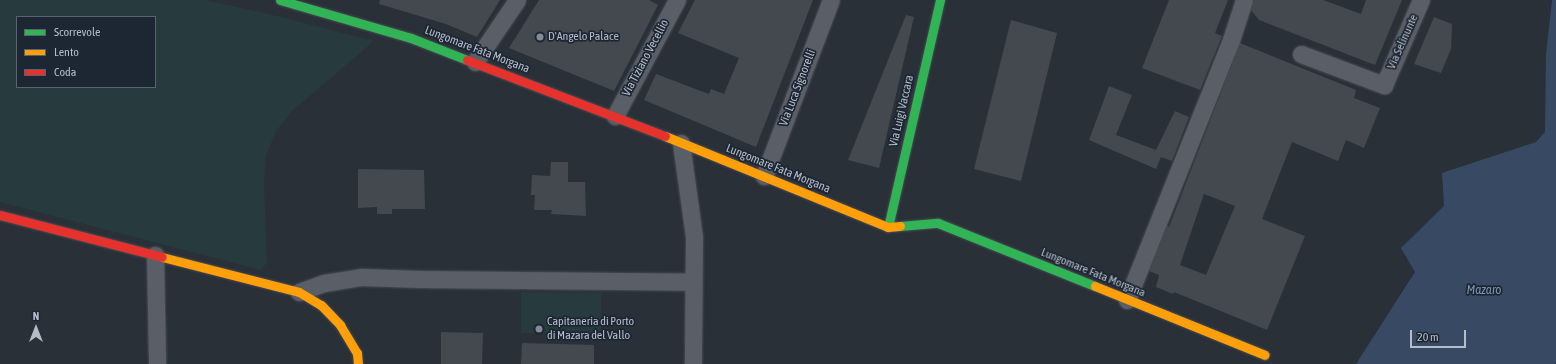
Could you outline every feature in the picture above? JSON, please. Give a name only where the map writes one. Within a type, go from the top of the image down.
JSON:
[{"type":"main road","name":"Lungomare Fata Morgana","points":[[280,0],[303,2],[412,38],[615,116],[888,226],[938,223],[1265,355]]},
{"type":"main road","name":"Via Luigi Vaccara","points":[[888,226],[940,0]]},
{"type":"main road","points":[[0,215],[299,292],[320,305],[340,324],[357,353],[358,364]]},
{"type":"street","points":[[475,62],[517,0]]},
{"type":"street","name":"Via Tiziano Vecellio","points":[[615,116],[676,0]]},
{"type":"street","name":"Via Luca Signorelli","points":[[764,176],[831,0]]},
{"type":"street","points":[[1128,300],[1228,47],[1244,0]]},
{"type":"street","name":"Via Selinunte","points":[[1301,54],[1384,85],[1421,0]]},
{"type":"street","points":[[681,143],[694,237],[693,364]]},
{"type":"street","points":[[155,255],[157,364]]},
{"type":"street","points":[[299,292],[324,283],[361,277],[693,282]]},
{"type":"green space","points":[[0,0],[205,0],[269,14],[374,41],[292,111],[276,131],[266,155],[264,184],[267,263],[261,270],[0,202]]},
{"type":"green space","points":[[521,292],[601,293],[601,334],[521,333]]},
{"type":"water","name":"Mazaro","points":[[1552,0],[1556,0],[1555,364],[1356,364],[1415,272],[1401,248],[1444,206],[1442,173],[1536,142],[1545,132],[1546,54]]},
{"type":"building","points":[[380,0],[500,0],[477,37],[446,24],[379,4]]},
{"type":"building","points":[[539,0],[649,0],[658,5],[614,91],[509,48]]},
{"type":"building","points":[[695,0],[813,0],[756,147],[644,100],[656,74],[709,94],[711,89],[724,94],[739,58],[678,33]]},
{"type":"building","points":[[1169,0],[1228,0],[1215,33],[1222,36],[1200,90],[1142,68]]},
{"type":"building","points":[[1254,0],[1323,0],[1361,14],[1366,0],[1402,0],[1375,65],[1259,20],[1251,10]]},
{"type":"building","points":[[906,15],[914,17],[879,168],[848,160]]},
{"type":"building","points":[[1434,17],[1452,24],[1451,49],[1441,73],[1414,64]]},
{"type":"building","points":[[1011,20],[1057,33],[1021,181],[974,169]]},
{"type":"building","points":[[1240,43],[1356,90],[1354,98],[1380,108],[1364,148],[1346,140],[1338,161],[1292,142],[1262,219],[1305,236],[1267,330],[1174,292],[1173,294],[1156,287],[1159,275],[1149,271],[1167,226],[1169,227]],"holes":[[[1204,194],[1235,206],[1206,275],[1180,265]]]},
{"type":"building","points":[[1109,86],[1132,95],[1116,135],[1156,150],[1175,111],[1189,117],[1172,161],[1161,157],[1156,169],[1089,140]]},
{"type":"building","points":[[551,162],[568,162],[568,182],[585,182],[586,216],[551,214],[552,210],[534,210],[535,195],[531,195],[532,175],[550,176]]},
{"type":"building","points":[[358,169],[424,170],[425,209],[392,209],[392,214],[377,214],[377,207],[358,208]]},
{"type":"building","points":[[441,332],[483,333],[482,364],[441,364]]},
{"type":"building","points":[[522,343],[594,345],[594,364],[521,364]]},
{"type":"traffic: fast","points":[[280,0],[411,38],[467,60]]},
{"type":"traffic: fast","points":[[888,227],[940,0]]},
{"type":"traffic: fast","points":[[900,226],[938,223],[1095,286]]},
{"type":"traffic: slow","points":[[665,136],[888,227],[900,226]]},
{"type":"traffic: slow","points":[[162,257],[299,292],[321,305],[340,325],[357,353],[358,364]]},
{"type":"traffic: slow","points":[[1095,286],[1265,355]]},
{"type":"traffic: jam","points":[[467,60],[665,136]]},
{"type":"traffic: jam","points":[[0,215],[162,257]]},
{"type":"place","name":"D'Angelo Palace","points":[[540,37]]},
{"type":"place","name":"Capitaneria di Porto di Mazara del Vallo","points":[[539,329]]}]
